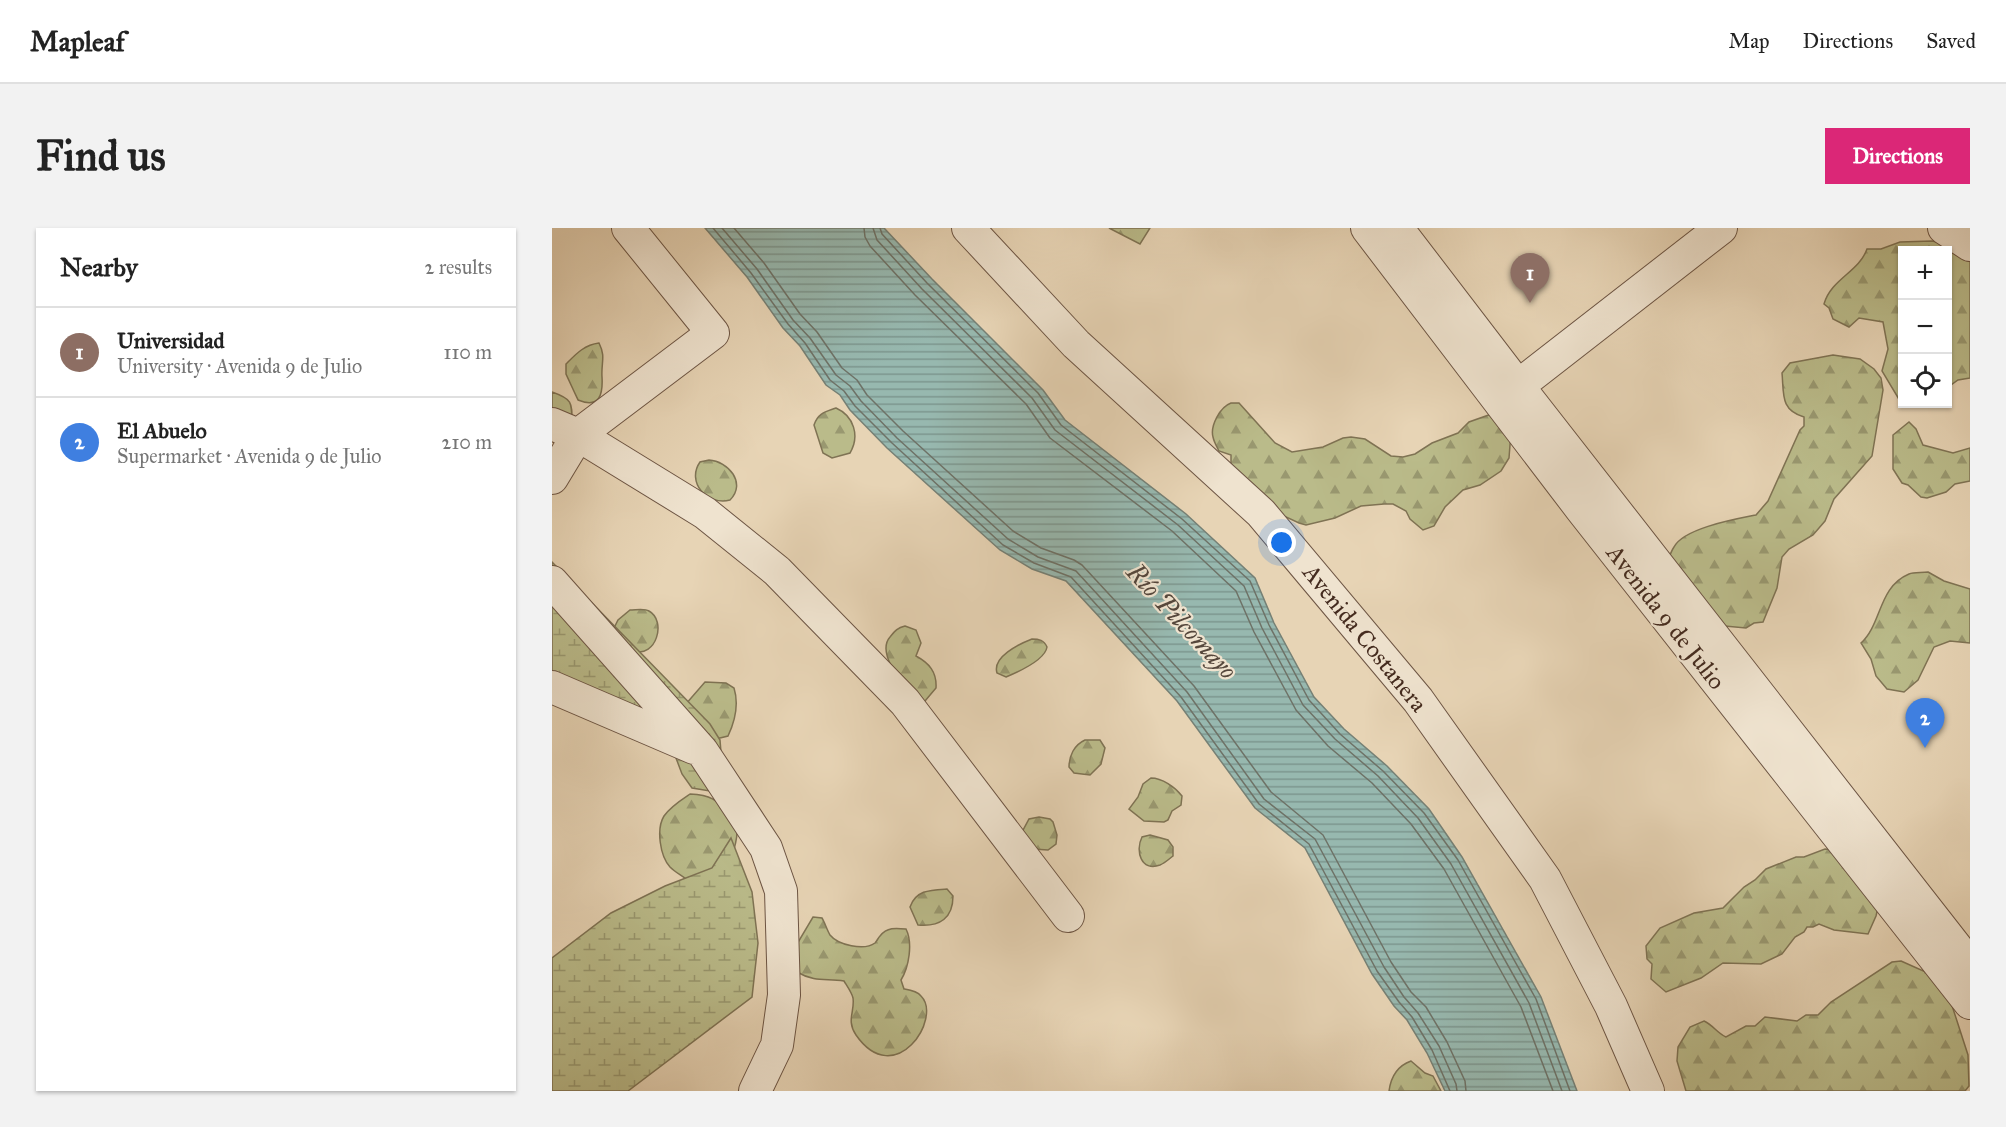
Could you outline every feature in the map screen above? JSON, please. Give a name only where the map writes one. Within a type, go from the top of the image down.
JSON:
[{"type":"street","points":[[552,478],[565,430],[713,333],[628,228]]},
{"type":"street","name":"Avenida Costanera","points":[[968,228],[1076,344],[1261,513],[1418,700],[1545,879],[1611,1006],[1648,1091]]},
{"type":"street","name":"Avenida 9 de Julio","points":[[1367,228],[1411,266],[1518,386],[1836,814],[1970,1004]]},
{"type":"street","name":"Avenida 9 de Julio","points":[[1397,228],[1411,266],[1575,501],[1836,814],[1970,965]]},
{"type":"street","points":[[1518,386],[1720,228]]},
{"type":"street","points":[[1944,228],[1970,245]]},
{"type":"street","points":[[565,430],[705,513],[777,571],[905,702],[1068,916]]},
{"type":"street","points":[[552,582],[702,751],[766,848],[781,891],[784,995],[777,1045],[755,1091]]},
{"type":"street","points":[[552,687],[702,751]]},
{"type":"green space","points":[[1109,228],[1150,228],[1140,244]]},
{"type":"green space","points":[[1932,241],[1956,246],[1970,256],[1970,378],[1958,380],[1952,384],[1952,246],[1898,246],[1898,398],[1882,371],[1888,349],[1883,322],[1859,318],[1849,327],[1833,319],[1829,308],[1824,304],[1833,288],[1858,264],[1867,249],[1881,249],[1900,242]]},
{"type":"green space","points":[[599,343],[603,356],[601,394],[596,401],[591,403],[578,400],[566,374],[566,364],[577,353]]},
{"type":"green space","points":[[1833,355],[1860,359],[1874,369],[1881,378],[1883,390],[1872,456],[1834,499],[1825,521],[1813,535],[1789,549],[1782,557],[1777,588],[1763,622],[1754,623],[1746,628],[1714,625],[1664,573],[1671,553],[1680,540],[1688,535],[1711,525],[1756,515],[1768,501],[1800,430],[1804,426],[1804,417],[1796,414],[1787,406],[1782,373],[1790,363]]},
{"type":"green space","points":[[552,392],[570,402],[572,422],[552,433]]},
{"type":"green space","points":[[1231,403],[1239,403],[1275,443],[1292,452],[1323,447],[1351,437],[1365,439],[1391,456],[1403,457],[1415,454],[1432,443],[1458,433],[1469,422],[1500,411],[1511,432],[1509,458],[1501,471],[1480,485],[1463,490],[1445,507],[1434,526],[1423,530],[1410,519],[1406,511],[1393,504],[1361,506],[1335,518],[1306,525],[1269,509],[1231,471],[1231,455],[1219,451],[1212,433],[1214,422]]},
{"type":"green space","points":[[836,408],[851,421],[855,440],[850,453],[832,458],[823,453],[814,425],[820,415]]},
{"type":"green space","points":[[1909,422],[1916,429],[1923,445],[1953,453],[1970,448],[1970,481],[1955,484],[1946,492],[1927,498],[1921,497],[1908,485],[1902,483],[1893,469],[1893,435]]},
{"type":"green space","points":[[709,460],[723,464],[733,474],[737,487],[730,500],[722,501],[707,496],[697,484],[696,470],[700,462]]},
{"type":"green space","points":[[552,562],[710,724],[720,740],[723,777],[710,791],[692,788],[682,774],[670,742],[552,683]]},
{"type":"green space","points":[[1928,572],[1944,581],[1970,589],[1970,643],[1950,641],[1934,647],[1918,680],[1904,692],[1887,689],[1876,676],[1871,659],[1861,643],[1873,626],[1891,588],[1909,574]]},
{"type":"green space","points":[[630,610],[649,611],[657,622],[658,630],[653,644],[642,652],[628,648],[612,632],[618,620]]},
{"type":"green space","points":[[905,626],[916,630],[921,643],[916,656],[925,662],[934,673],[936,688],[925,701],[917,702],[894,671],[886,652],[886,644],[890,637],[896,630]]},
{"type":"green space","points":[[1032,639],[1041,640],[1046,645],[1045,652],[1041,656],[1030,665],[1006,677],[997,673],[1002,657]]},
{"type":"green space","points":[[705,682],[726,683],[734,688],[736,712],[728,736],[709,738],[685,705]]},
{"type":"green space","points":[[1085,740],[1100,740],[1105,748],[1101,764],[1090,775],[1074,773],[1069,767],[1073,751]]},
{"type":"green space","points":[[1151,778],[1168,784],[1182,796],[1181,805],[1172,811],[1168,820],[1164,822],[1144,821],[1129,809],[1138,797],[1143,784]]},
{"type":"green space","points":[[690,794],[703,795],[717,802],[730,817],[737,832],[728,869],[686,879],[672,869],[667,862],[662,849],[660,828],[664,816]]},
{"type":"green space","points":[[1039,817],[1050,819],[1053,822],[1057,835],[1056,844],[1048,850],[1033,849],[1021,834],[1029,819]]},
{"type":"green space","points":[[1150,835],[1168,840],[1173,847],[1173,856],[1160,865],[1148,866],[1141,859],[1139,848],[1142,837]]},
{"type":"green space","points":[[731,838],[752,892],[758,943],[752,997],[628,1091],[552,1091],[552,958],[611,913],[665,886],[712,868]]},
{"type":"green space","points":[[1825,849],[1835,850],[1880,899],[1868,934],[1834,930],[1819,924],[1807,927],[1804,932],[1795,937],[1782,954],[1761,964],[1723,963],[1701,978],[1666,992],[1651,979],[1652,964],[1647,959],[1646,946],[1660,928],[1694,913],[1723,908],[1766,869]]},
{"type":"green space","points":[[947,889],[953,896],[948,915],[939,923],[918,925],[910,907],[916,897],[929,891]]},
{"type":"green space","points":[[813,917],[822,918],[834,939],[858,947],[875,943],[883,933],[889,930],[906,929],[909,955],[901,980],[904,989],[921,996],[926,1006],[926,1019],[911,1045],[900,1053],[886,1056],[871,1050],[856,1035],[851,1020],[853,998],[844,981],[815,979],[797,972],[797,944]]},
{"type":"green space","points":[[1901,961],[1937,977],[1946,987],[1968,1055],[1969,1086],[1965,1091],[1686,1091],[1677,1061],[1678,1047],[1690,1027],[1704,1021],[1726,1037],[1746,1026],[1755,1026],[1765,1017],[1797,1021],[1806,1015],[1818,1015],[1831,1002],[1892,962]]},
{"type":"green space","points":[[1411,1061],[1425,1073],[1433,1076],[1441,1091],[1389,1091],[1396,1072]]},
{"type":"water","name":"Río Pilcomayo","points":[[705,228],[884,228],[1043,390],[1065,420],[1186,514],[1255,578],[1274,623],[1314,697],[1344,729],[1387,766],[1429,809],[1462,857],[1541,997],[1577,1091],[1445,1091],[1427,1053],[1407,1020],[1394,1006],[1372,974],[1305,848],[1255,808],[1177,701],[1066,581],[1032,569],[1000,550],[887,448],[850,410],[840,395],[826,385],[800,346],[783,328],[747,277]]},
{"type":"place","name":"Universidad","points":[[1530,303]]},
{"type":"place","name":"El Abuelo","points":[[1925,748]]}]
